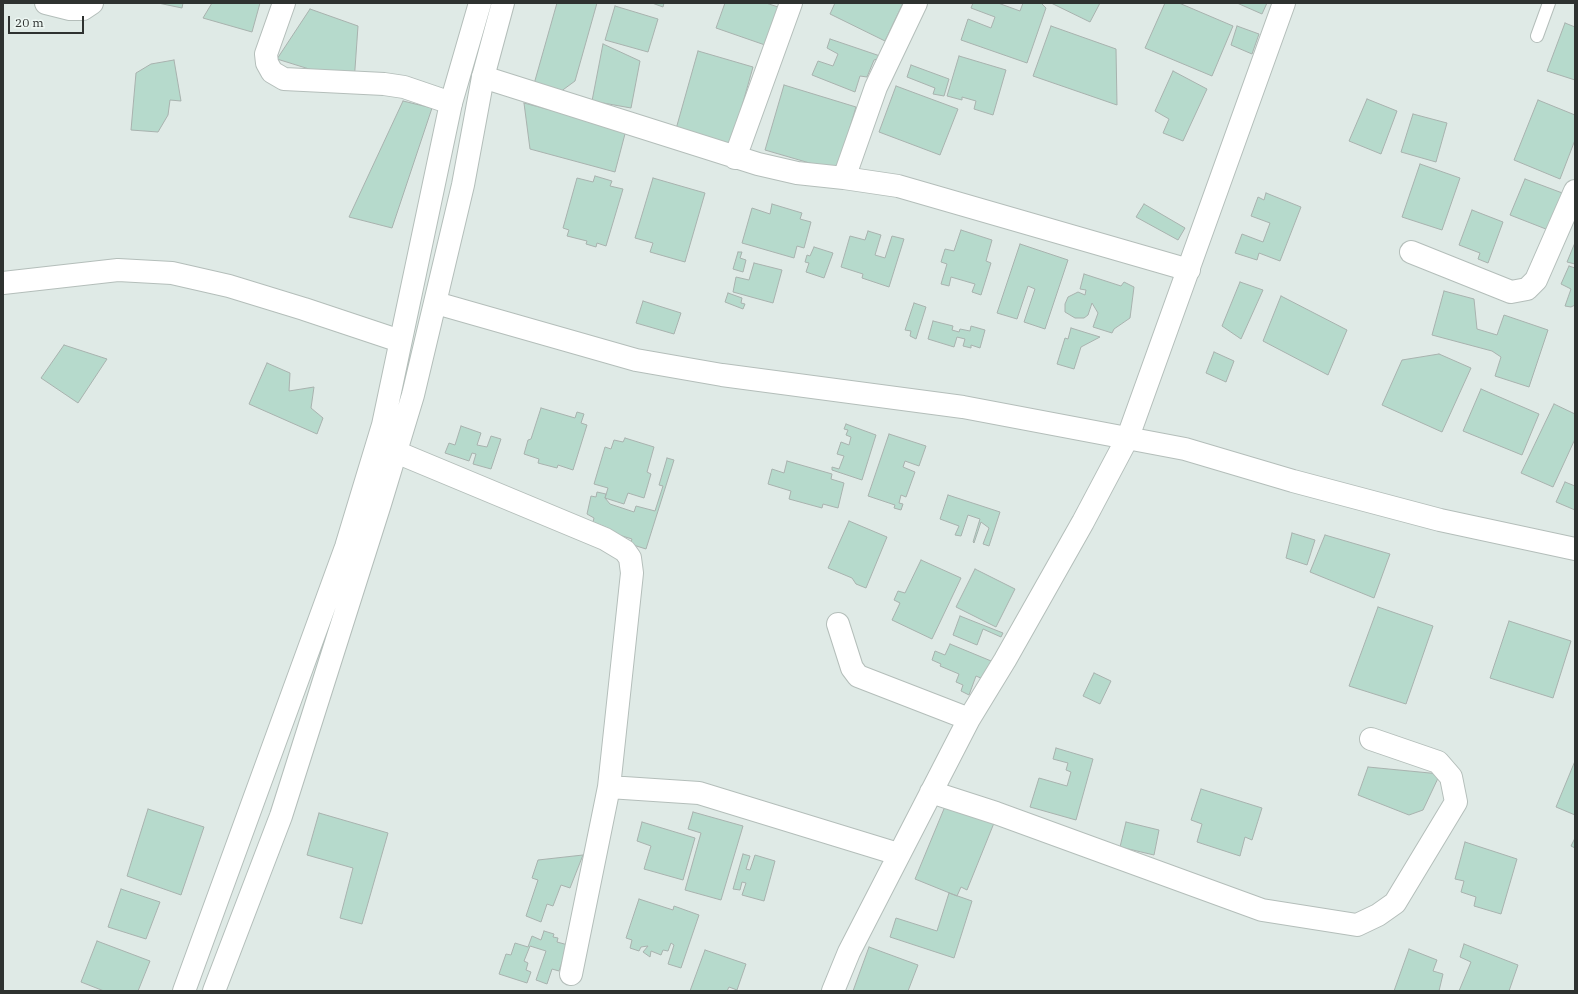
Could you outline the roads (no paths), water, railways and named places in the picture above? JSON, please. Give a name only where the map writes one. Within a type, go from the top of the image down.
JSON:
[{"type":"street","points":[[46,3],[70,9],[83,9],[92,3]]},
{"type":"street","points":[[284,3],[266,54],[267,63],[272,72],[284,79],[384,84],[404,87],[451,103]]},
{"type":"street","points":[[184,991],[346,547],[383,425],[451,103],[480,3]]},
{"type":"street","points":[[214,991],[281,816],[413,395],[463,185],[483,77],[503,3]]},
{"type":"street","points":[[735,158],[791,3]]},
{"type":"street","points":[[844,178],[876,87],[916,3]]},
{"type":"street","points":[[833,991],[850,952],[898,854],[969,719],[1005,660],[1083,522],[1128,437],[1284,3]]},
{"type":"street","points":[[483,77],[735,158],[797,173],[898,186],[1189,270]]},
{"type":"street","points":[[1411,252],[1511,292],[1526,289],[1536,280],[1575,190]]},
{"type":"street","points":[[3,283],[118,270],[172,273],[229,286],[400,341]]},
{"type":"street","points":[[436,303],[636,360],[722,374],[963,407],[1039,423],[1128,437],[1185,449],[1293,481],[1440,520],[1575,549]]},
{"type":"street","points":[[396,452],[605,539],[625,551],[630,558],[632,573],[609,787],[571,974]]},
{"type":"street","points":[[838,624],[852,668],[858,676],[969,719]]},
{"type":"street","points":[[931,792],[996,813],[1262,910],[1357,925],[1378,916],[1395,903],[1428,845],[1456,802],[1451,777],[1438,762],[1371,739]]},
{"type":"street","points":[[609,787],[699,793],[898,854]]},
{"type":"lane","points":[[1537,36],[1549,3]]}]
